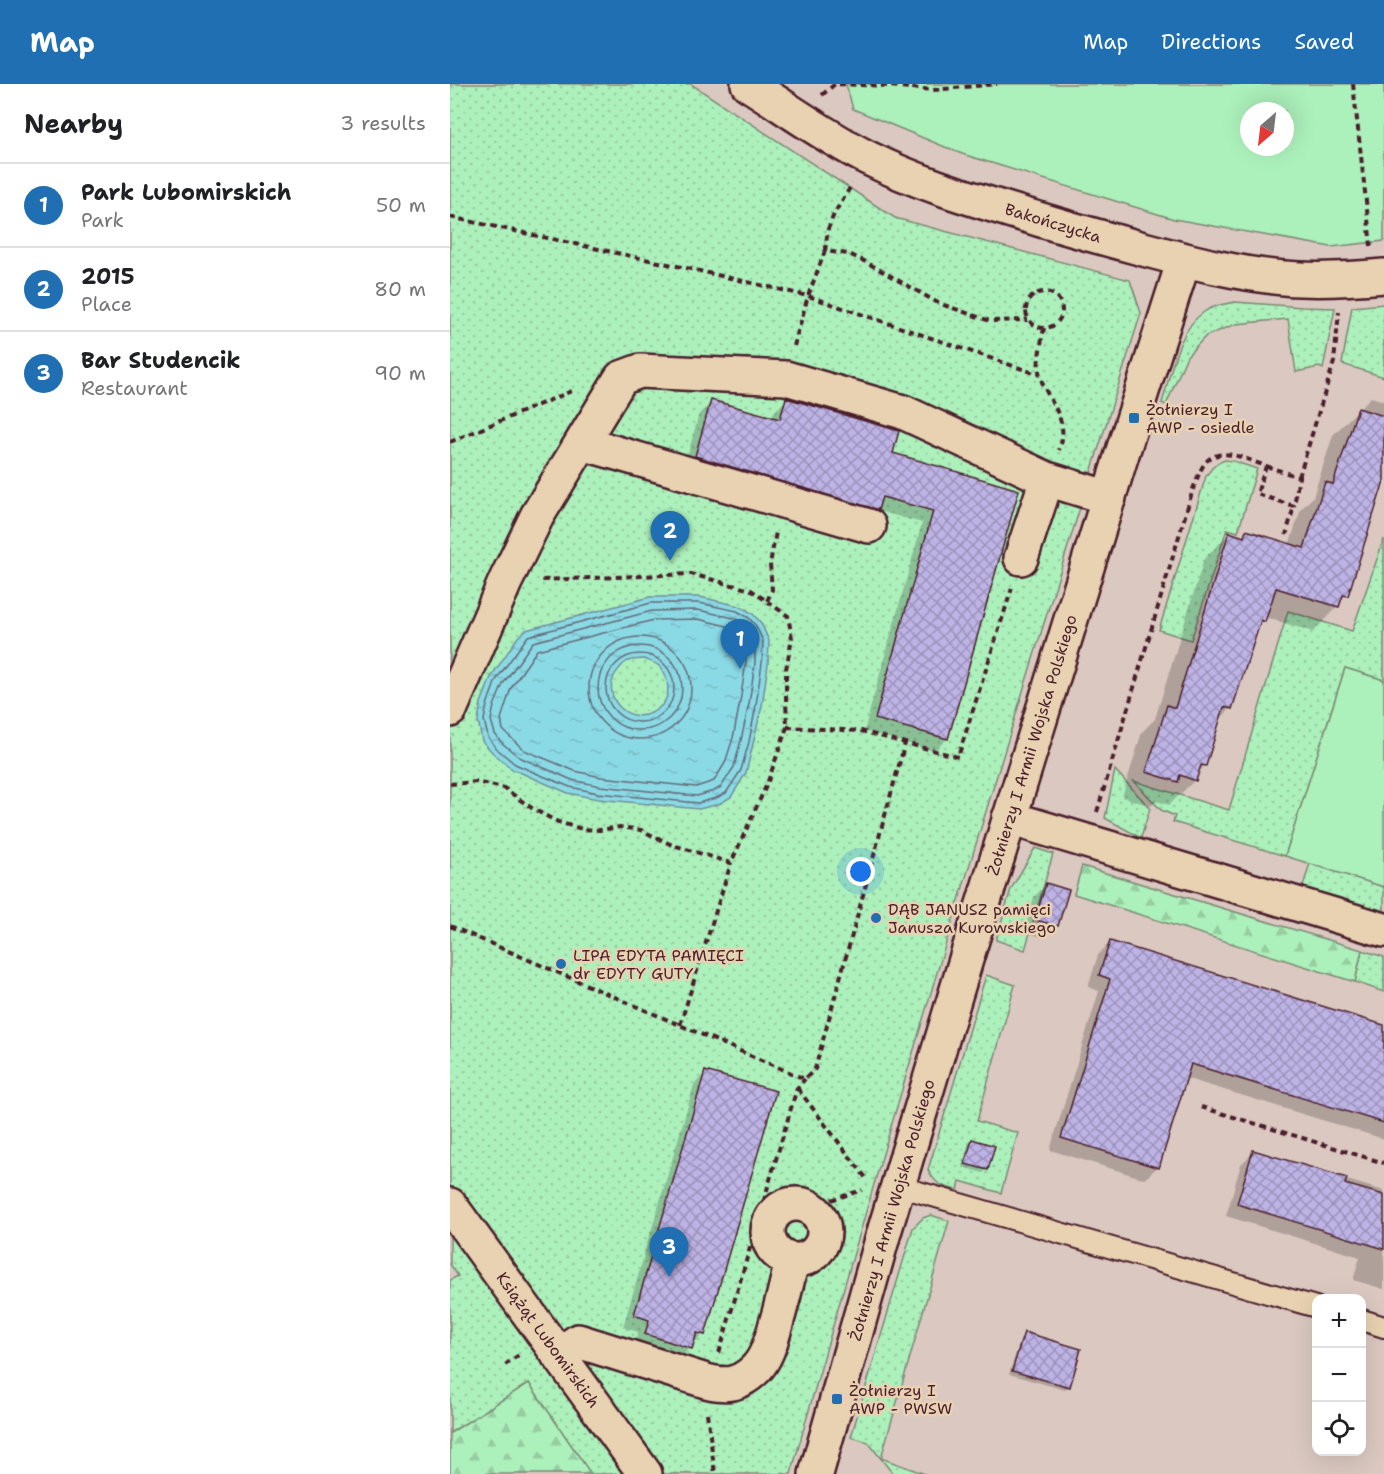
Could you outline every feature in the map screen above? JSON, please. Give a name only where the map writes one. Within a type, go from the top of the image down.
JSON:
[{"type":"street","name":"Bakończycka","points":[[748,84],[806,122],[867,157],[949,192],[1081,232],[1234,271],[1284,278],[1329,279],[1379,276]]},
{"type":"street","name":"Żołnierzy I Armii Wojska Polskiego","points":[[816,1474],[898,1186],[1009,818],[1184,260]]},
{"type":"street","points":[[450,710],[505,582],[537,516],[621,378],[640,371],[786,378],[903,412],[1047,479],[1109,498]]},
{"type":"street","points":[[582,443],[869,526]]},
{"type":"street","points":[[1021,558],[1047,479]]},
{"type":"street","points":[[1009,818],[1384,930]]},
{"type":"street","points":[[797,1204],[813,1210],[823,1224],[823,1241],[818,1250],[802,1259],[792,1260],[783,1257],[770,1242],[770,1223],[774,1216],[780,1209],[797,1204]]},
{"type":"street","name":"Książąt Lubomirskich","points":[[450,1205],[645,1474]]},
{"type":"street","points":[[558,1355],[578,1341],[705,1381],[731,1384],[754,1370],[768,1351],[785,1296],[792,1260]]},
{"type":"lane","points":[[898,1186],[1312,1306]]},
{"type":"lane","points":[[1366,1321],[1384,1327]]},
{"type":"path","points":[[806,122],[822,95],[835,84],[933,90],[997,84]]},
{"type":"path","points":[[1353,84],[1379,276]]},
{"type":"path","points":[[786,378],[808,296],[825,251],[828,229],[834,214],[855,179]]},
{"type":"path","points":[[450,217],[808,296],[1040,375]]},
{"type":"path","points":[[825,251],[849,254],[938,303],[990,321],[1028,320],[1044,328],[1055,325],[1061,316],[1061,304],[1054,295],[1042,292],[1031,297],[1026,308],[1028,320]]},
{"type":"path","points":[[1286,535],[1299,477],[1334,362],[1340,302]]},
{"type":"path","points":[[1044,328],[1038,369],[1059,413],[1063,428],[1060,446],[1047,479]]},
{"type":"path","points":[[450,442],[578,388],[594,387],[611,395]]},
{"type":"path","points":[[1088,842],[1199,474],[1209,459],[1219,455],[1231,455],[1299,477]]},
{"type":"path","points":[[1266,466],[1257,494],[1294,506]]},
{"type":"path","points":[[787,727],[861,731],[958,757],[1021,558]]},
{"type":"path","points":[[767,601],[772,590],[770,564]]},
{"type":"path","points":[[505,582],[691,574],[751,590],[788,616],[792,638],[786,669],[787,727],[767,784],[731,863],[680,1025]]},
{"type":"path","points":[[715,1474],[704,1390],[705,1381],[711,1362],[718,1356],[797,1088],[815,1069],[905,743]]},
{"type":"path","points":[[450,784],[476,782],[504,788],[533,809],[558,822],[582,829],[600,830],[620,827],[641,830],[670,844],[731,863]]},
{"type":"path","points":[[450,926],[805,1079]]},
{"type":"path","points":[[797,1088],[866,1178]]},
{"type":"path","points":[[1201,1107],[1384,1163]]},
{"type":"path","points":[[813,1210],[825,1202],[864,1190]]},
{"type":"green space","points":[[450,84],[691,84],[895,218],[1130,280],[1141,313],[918,1037],[791,1474],[590,1474],[529,1383],[450,1433],[450,1280],[458,1276],[450,1264]]},
{"type":"green space","points":[[846,84],[1384,84],[1384,241],[1331,247],[1174,219],[962,154],[853,109]]},
{"type":"green space","points":[[1235,302],[1335,308],[1323,369],[1319,367],[1296,372],[1288,319],[1236,324],[1206,336],[1187,356],[1166,405],[1162,403],[1176,353],[1187,330],[1208,310]]},
{"type":"green space","points":[[1384,304],[1384,377],[1342,364],[1352,307]]},
{"type":"green space","points":[[1225,460],[1257,469],[1238,532],[1227,529],[1191,640],[1159,630],[1206,476],[1216,464]]},
{"type":"green space","points":[[1384,539],[1384,680],[1345,668],[1285,856],[1173,822],[1175,816],[1161,810],[1134,781],[1229,810],[1288,611],[1352,631]]},
{"type":"green space","points":[[1345,668],[1384,680],[1384,887],[1285,856]]},
{"type":"green space","points":[[1115,770],[1150,808],[1141,838],[1105,818]]},
{"type":"green space","points":[[1035,848],[1053,854],[1025,950],[996,940],[1011,889]]},
{"type":"green space","points":[[1310,863],[1384,887],[1384,918],[1302,890]]},
{"type":"green space","points":[[1082,866],[1362,950],[1355,982],[1074,894]]},
{"type":"green space","points":[[1362,950],[1384,957],[1384,992],[1355,982]]},
{"type":"green space","points":[[986,975],[1015,985],[977,1121],[1018,1133],[1001,1193],[960,1181],[958,1190],[947,1187],[937,1182],[928,1170]]},
{"type":"green space","points":[[931,1215],[949,1221],[881,1458],[925,1474],[893,1474],[868,1442],[851,1437],[913,1228],[923,1218]]},
{"type":"green space","points":[[529,1383],[591,1474],[451,1474],[450,1433]]},
{"type":"water","points":[[650,597],[700,597],[739,606],[752,613],[761,623],[769,641],[768,664],[762,706],[746,773],[731,797],[719,804],[699,809],[598,799],[568,793],[512,769],[482,741],[478,720],[481,703],[491,677],[518,637],[526,630]],"holes":[[[644,659],[660,667],[665,676],[668,691],[662,705],[651,713],[640,716],[629,714],[621,708],[614,700],[612,690],[613,679],[626,662]]]},
{"type":"building","points":[[786,398],[899,431],[893,453],[1019,490],[948,739],[875,719],[933,511],[882,497],[878,510],[695,456],[711,400],[780,419]]},
{"type":"building","points":[[1358,408],[1384,416],[1384,481],[1348,596],[1343,595],[1339,607],[1276,588],[1265,622],[1261,620],[1232,709],[1224,707],[1206,766],[1201,765],[1196,781],[1180,775],[1178,782],[1146,772],[1167,705],[1175,708],[1229,532],[1244,537],[1246,530],[1304,548],[1325,482],[1333,484]]},
{"type":"building","points":[[1046,883],[1069,890],[1058,926],[1035,920]]},
{"type":"building","points":[[1110,941],[1384,1025],[1384,1123],[1191,1064],[1159,1168],[1061,1138],[1110,979],[1099,975]]},
{"type":"building","points":[[705,1071],[776,1091],[705,1335],[697,1333],[692,1349],[645,1334],[649,1320],[634,1315]]},
{"type":"building","points":[[972,1139],[995,1146],[988,1170],[965,1164]]},
{"type":"building","points":[[1253,1150],[1347,1178],[1345,1184],[1384,1195],[1384,1249],[1237,1204]]},
{"type":"building","points":[[1024,1332],[1081,1349],[1070,1387],[1012,1371]]},
{"type":"place","name":"Żołnierzy I AWP - osiedle","points":[[1134,418]]},
{"type":"place","name":"2015","points":[[670,561]]},
{"type":"place","name":"Park Lubomirskich","points":[[740,669]]},
{"type":"place","name":"DĄB JANUSZ pamięci Janusza Kurowskiego","points":[[876,918]]},
{"type":"place","name":"LIPA EDYTA PAMIĘCI dr EDYTY GUTY","points":[[561,964]]},
{"type":"place","name":"Bar Studencik","points":[[669,1277]]},
{"type":"place","name":"Żołnierzy I AWP - PWSW","points":[[837,1399]]}]
